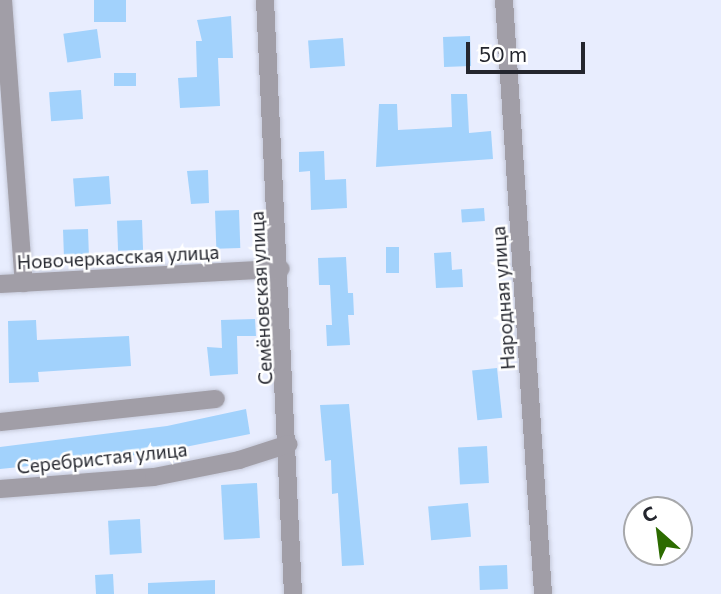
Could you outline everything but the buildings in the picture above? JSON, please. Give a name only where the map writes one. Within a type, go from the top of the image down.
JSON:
[{"type":"street","points":[[3,0],[24,283]]},
{"type":"street","name":"Семёновская улица","points":[[265,0],[281,269],[293,594]]},
{"type":"street","name":"Народная улица","points":[[504,0],[543,594]]},
{"type":"street","name":"Новочеркасская улица","points":[[0,284],[281,269]]},
{"type":"street","points":[[0,422],[216,399]]},
{"type":"street","name":"Серебристая улица","points":[[0,489],[43,489],[154,477],[239,460],[289,444]]}]
